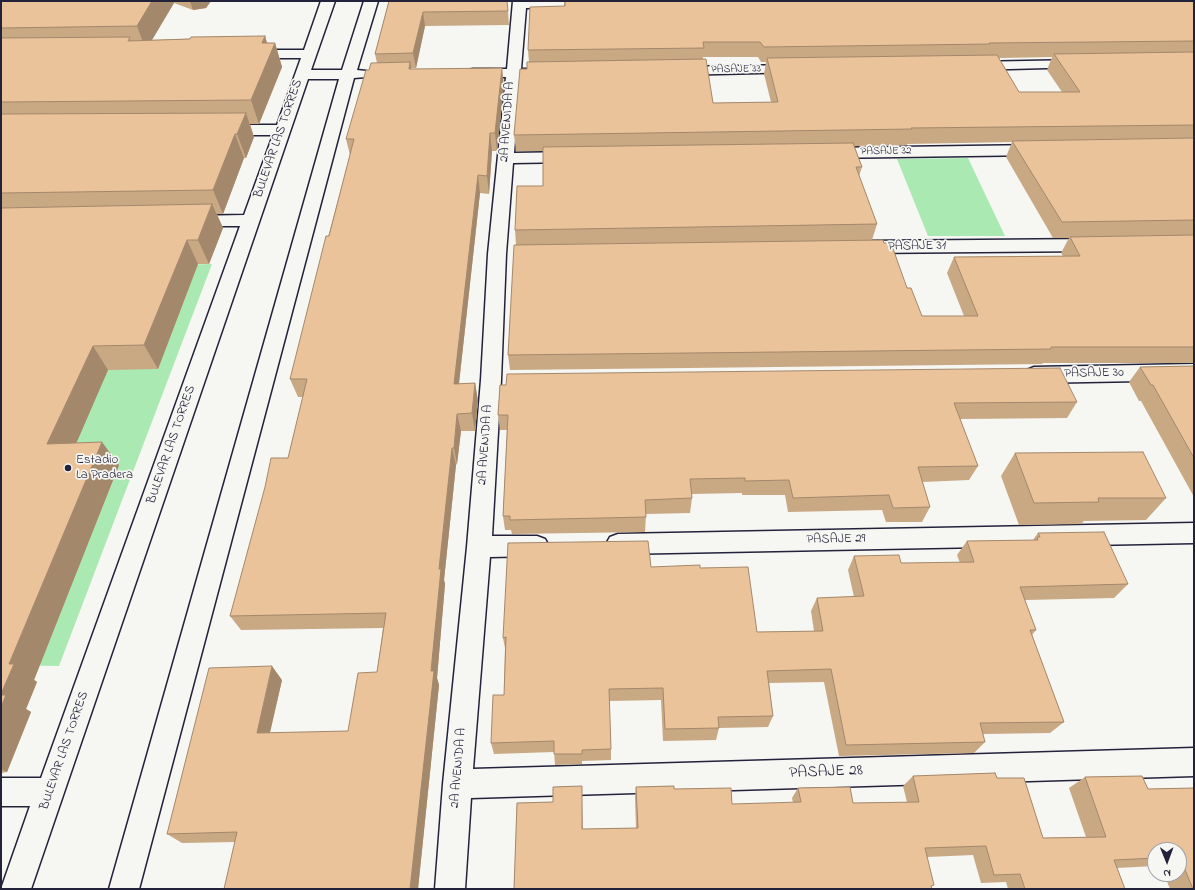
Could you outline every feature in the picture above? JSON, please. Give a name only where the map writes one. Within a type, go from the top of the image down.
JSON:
[{"type":"street","name":"BULEVAR LAS TORRES","points":[[16,889],[328,1]]},
{"type":"street","points":[[124,889],[348,74],[370,1]]},
{"type":"street","points":[[520,2],[606,3]]},
{"type":"street","name":"2A AVENIDA A","points":[[450,889],[457,784],[479,547],[499,380],[505,254],[506,158],[512,73],[520,2]]},
{"type":"street","points":[[238,54],[309,54]]},
{"type":"street","points":[[956,66],[1091,64]]},
{"type":"street","name":"PASAJE 33","points":[[663,71],[806,68]]},
{"type":"street","points":[[457,74],[560,72]]},
{"type":"street","points":[[302,75],[371,74]]},
{"type":"street","points":[[204,130],[282,130]]},
{"type":"street","name":"PASAJE 32","points":[[814,154],[1052,150]]},
{"type":"street","points":[[506,158],[585,157]]},
{"type":"street","points":[[173,222],[251,220]]},
{"type":"street","name":"PASAJE 31","points":[[849,248],[1110,245]]},
{"type":"street","name":"PASAJE 30","points":[[1017,375],[1194,372]]},
{"type":"street","name":"PASAJE 29","points":[[597,544],[1194,533]]},
{"type":"street","points":[[479,547],[558,545]]},
{"type":"street","name":"PASAJE 28","points":[[457,784],[1194,762]]},
{"type":"street","points":[[1,792],[50,792]]},
{"type":"green space","points":[[968,158],[1005,236],[928,236],[897,159]]},
{"type":"green space","name":"Estadio La Pradera","points":[[212,264],[59,666],[1,665],[1,270]]},
{"type":"building","points":[[1,1],[152,1],[137,26],[1,28]]},
{"type":"building","points":[[389,1],[507,1],[508,11],[423,12],[413,53],[375,54]]},
{"type":"building","points":[[565,1],[1194,1],[1194,41],[764,47],[760,42],[703,42],[704,48],[528,50],[530,7],[565,6]]},
{"type":"building","points":[[265,36],[262,43],[275,43],[251,100],[1,102],[1,38],[130,37],[128,41],[190,39],[191,37]]},
{"type":"building","points":[[1194,52],[1194,125],[514,135],[520,69],[527,69],[527,62],[706,59],[713,103],[778,102],[767,58],[997,55],[1019,92],[1080,92],[1054,54]]},
{"type":"building","points":[[410,62],[409,69],[502,68],[495,133],[490,133],[487,176],[478,175],[454,384],[475,383],[472,413],[457,414],[454,448],[452,448],[439,569],[441,569],[431,671],[434,671],[410,889],[224,889],[237,832],[167,834],[209,668],[272,666],[257,733],[348,731],[358,673],[377,672],[386,613],[230,616],[265,487],[271,458],[288,458],[307,379],[290,379],[326,236],[329,236],[354,139],[346,139],[366,70],[369,70],[371,63]]},
{"type":"building","points":[[246,113],[237,134],[235,134],[213,190],[1,193],[1,114]]},
{"type":"building","points":[[1194,138],[1194,220],[1062,222],[1012,141]]},
{"type":"building","points":[[853,143],[862,167],[856,167],[877,224],[515,230],[517,186],[543,186],[543,147]]},
{"type":"building","points":[[212,204],[198,240],[187,240],[144,345],[93,346],[47,444],[102,442],[9,664],[14,664],[1,694],[1,208]]},
{"type":"building","points":[[1194,235],[1194,347],[1051,347],[1051,349],[508,355],[514,245],[883,240],[884,243],[891,243],[907,288],[911,288],[922,316],[978,316],[954,257],[1080,256],[1070,237]]},
{"type":"building","points":[[1194,366],[1194,458],[1153,385],[1151,385],[1140,367]]},
{"type":"building","points":[[1060,368],[1077,402],[954,403],[978,466],[918,467],[930,507],[893,508],[889,495],[793,498],[789,480],[745,481],[745,478],[690,479],[692,498],[645,500],[646,517],[510,520],[510,516],[503,516],[508,415],[498,415],[500,385],[506,385],[507,374]]},
{"type":"building","points":[[1143,452],[1166,498],[1098,498],[1099,502],[1034,503],[1015,453]]},
{"type":"building","points":[[1104,532],[1128,584],[1020,587],[1036,630],[1030,630],[1064,722],[980,723],[985,742],[846,745],[831,669],[767,671],[773,716],[718,717],[719,728],[665,729],[663,688],[609,689],[611,749],[582,750],[582,754],[554,754],[554,741],[491,743],[493,695],[504,695],[506,637],[503,638],[508,543],[648,541],[651,567],[700,565],[700,568],[748,567],[757,632],[823,631],[817,598],[864,596],[854,556],[899,555],[901,563],[974,562],[967,541],[1038,540],[1037,537],[1040,537],[1038,533]]},
{"type":"building","points":[[1,695],[6,695],[1,707]]},
{"type":"building","points":[[995,773],[997,778],[1024,778],[1043,838],[1106,837],[1085,777],[1142,776],[1148,789],[1194,788],[1194,889],[1187,875],[1187,842],[1147,842],[1147,858],[1114,860],[1125,889],[1025,889],[1020,874],[994,875],[986,846],[925,848],[934,885],[931,886],[932,889],[514,889],[517,803],[553,802],[553,787],[582,786],[582,829],[638,828],[636,787],[674,786],[674,789],[731,788],[732,804],[801,802],[798,788],[850,787],[853,803],[919,802],[913,776]]},
{"type":"place","name":"Estadio La Pradera","points":[[68,468]]}]
